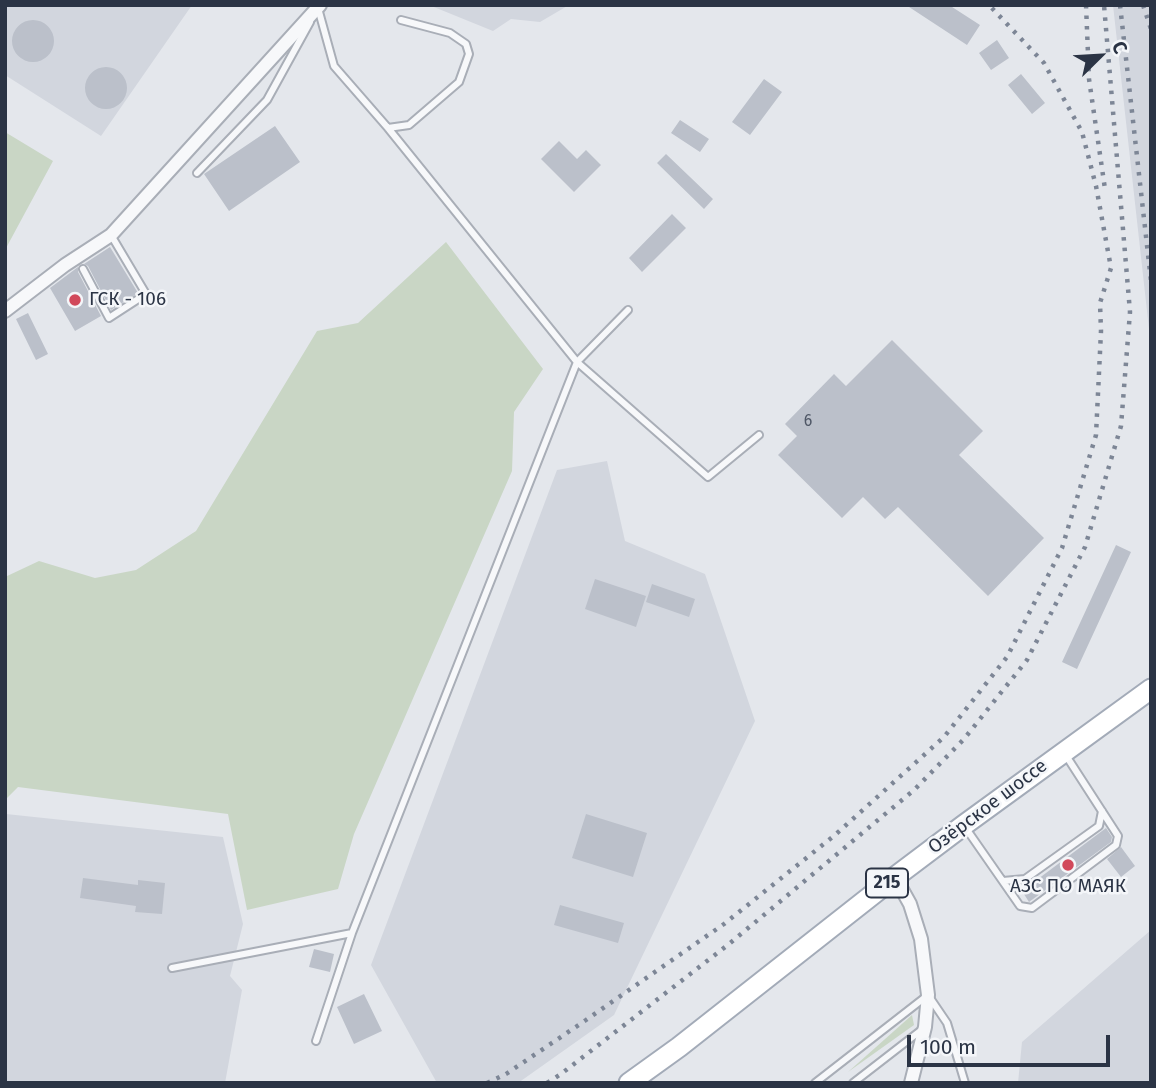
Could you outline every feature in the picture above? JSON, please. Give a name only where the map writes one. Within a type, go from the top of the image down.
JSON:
[{"type":"main road","name":"Озёрское шоссе","points":[[629,1083],[679,1047],[895,877],[1063,751],[1151,689]]},
{"type":"street","points":[[5,311],[65,265],[111,235],[319,7]]},
{"type":"street","points":[[895,877],[910,904],[921,939],[928,995],[925,1027],[911,1083]]},
{"type":"lane","points":[[319,7],[334,66],[388,128],[577,362],[708,477],[759,435]]},
{"type":"lane","points":[[197,173],[267,100],[319,7]]},
{"type":"lane","points":[[388,128],[409,125],[459,82],[469,54],[466,44],[450,33],[401,20]]},
{"type":"lane","points":[[83,270],[109,318],[146,294],[111,235]]},
{"type":"lane","points":[[316,1041],[352,933],[577,362],[628,310]]},
{"type":"lane","points":[[964,825],[1020,906],[1032,908],[1116,845],[1118,836],[1063,751]]},
{"type":"lane","points":[[1003,881],[1025,879],[1099,826],[1102,811]]},
{"type":"lane","points":[[172,968],[352,933]]},
{"type":"lane","points":[[815,1083],[928,995],[947,1023],[965,1083]]},
{"type":"lane","points":[[853,1083],[925,1027]]},
{"type":"shaded area","points":[[5,5],[192,5],[101,136],[5,75]]},
{"type":"shaded area","points":[[429,5],[569,5],[540,22],[511,19],[493,31]]},
{"type":"shaded area","points":[[1113,5],[1151,5],[1151,347]]},
{"type":"shaded area","points":[[607,461],[625,541],[705,574],[755,721],[614,1015],[518,1083],[437,1083],[371,965],[557,470]]},
{"type":"shaded area","points":[[6,814],[223,837],[243,924],[230,976],[242,990],[225,1083],[5,1083]]},
{"type":"shaded area","points":[[1151,930],[1151,1083],[1018,1083],[1022,1042]]},
{"type":"green space","points":[[5,132],[53,161],[5,250]]},
{"type":"green space","points":[[446,242],[543,369],[514,412],[512,471],[354,834],[338,889],[247,910],[228,814],[18,787],[5,800],[5,577],[39,561],[95,578],[136,570],[196,531],[317,331],[358,323]]},
{"type":"green space","points":[[912,1015],[914,1025],[848,1072]]},
{"type":"building","points":[[906,5],[949,5],[980,25],[967,45]]},
{"type":"building","points":[[33,20],[48,26],[54,41],[48,56],[33,62],[18,56],[12,41],[18,26]]},
{"type":"building","points":[[997,40],[1009,58],[991,70],[979,53]]},
{"type":"building","points":[[106,67],[121,73],[127,88],[121,103],[106,109],[91,103],[85,88],[91,73]]},
{"type":"building","points":[[1021,74],[1045,103],[1032,114],[1008,85]]},
{"type":"building","points":[[764,79],[782,92],[750,135],[732,122]]},
{"type":"building","points":[[680,120],[709,139],[700,152],[671,133]]},
{"type":"building","points":[[275,126],[300,162],[229,211],[204,174]]},
{"type":"building","points":[[559,141],[577,159],[586,150],[601,165],[574,192],[541,159]]},
{"type":"building","points":[[666,154],[713,199],[704,209],[657,163]]},
{"type":"building","points":[[672,214],[686,228],[642,272],[629,258]]},
{"type":"building","name":"ГСК - 106","points":[[110,247],[138,293],[111,310],[88,266],[84,264]]},
{"type":"building","name":"ГСК - 106","points":[[78,267],[78,272],[101,316],[75,331],[50,288]]},
{"type":"building","points":[[28,313],[48,354],[36,360],[16,319]]},
{"type":"building","points":[[892,340],[983,431],[959,455],[1044,538],[988,596],[898,507],[885,519],[863,497],[842,518],[778,455],[797,436],[785,424],[834,374],[846,386]]},
{"type":"building","points":[[1116,545],[1131,552],[1077,669],[1062,662]]},
{"type":"building","points":[[595,579],[646,596],[636,627],[585,609]]},
{"type":"building","points":[[652,584],[695,599],[689,617],[646,602]]},
{"type":"building","points":[[586,814],[647,833],[633,877],[572,858]]},
{"type":"building","name":"АЗС ПО МАЯК","points":[[1106,828],[1112,837],[1111,842],[1029,902],[1022,891]]},
{"type":"building","points":[[1121,847],[1135,866],[1121,877],[1107,859]]},
{"type":"building","points":[[83,878],[138,885],[138,880],[165,883],[162,914],[135,912],[136,906],[80,898]]},
{"type":"building","points":[[560,905],[624,923],[618,943],[554,925]]},
{"type":"building","points":[[314,949],[334,954],[330,972],[309,967]]},
{"type":"building","points":[[364,994],[382,1031],[354,1044],[337,1007]]},
{"type":"railway","points":[[487,1083],[506,1074],[724,924],[835,835],[944,737],[1007,657],[1062,548],[1096,435],[1100,303],[1111,268],[1096,186],[1082,132],[1044,63],[989,5]]},
{"type":"railway","points":[[1086,5],[1089,79],[1105,189]]},
{"type":"railway","points":[[547,1083],[729,944],[914,790],[964,739],[1027,660],[1085,547],[1121,426],[1130,312],[1104,5]]},
{"type":"railway","points":[[1120,5],[1151,281]]},
{"type":"railway","points":[[1143,5],[1151,29]]},
{"type":"place","name":"ГСК - 106","points":[[75,300]]},
{"type":"place","name":"АЗС ПО МАЯК","points":[[1068,865]]}]
